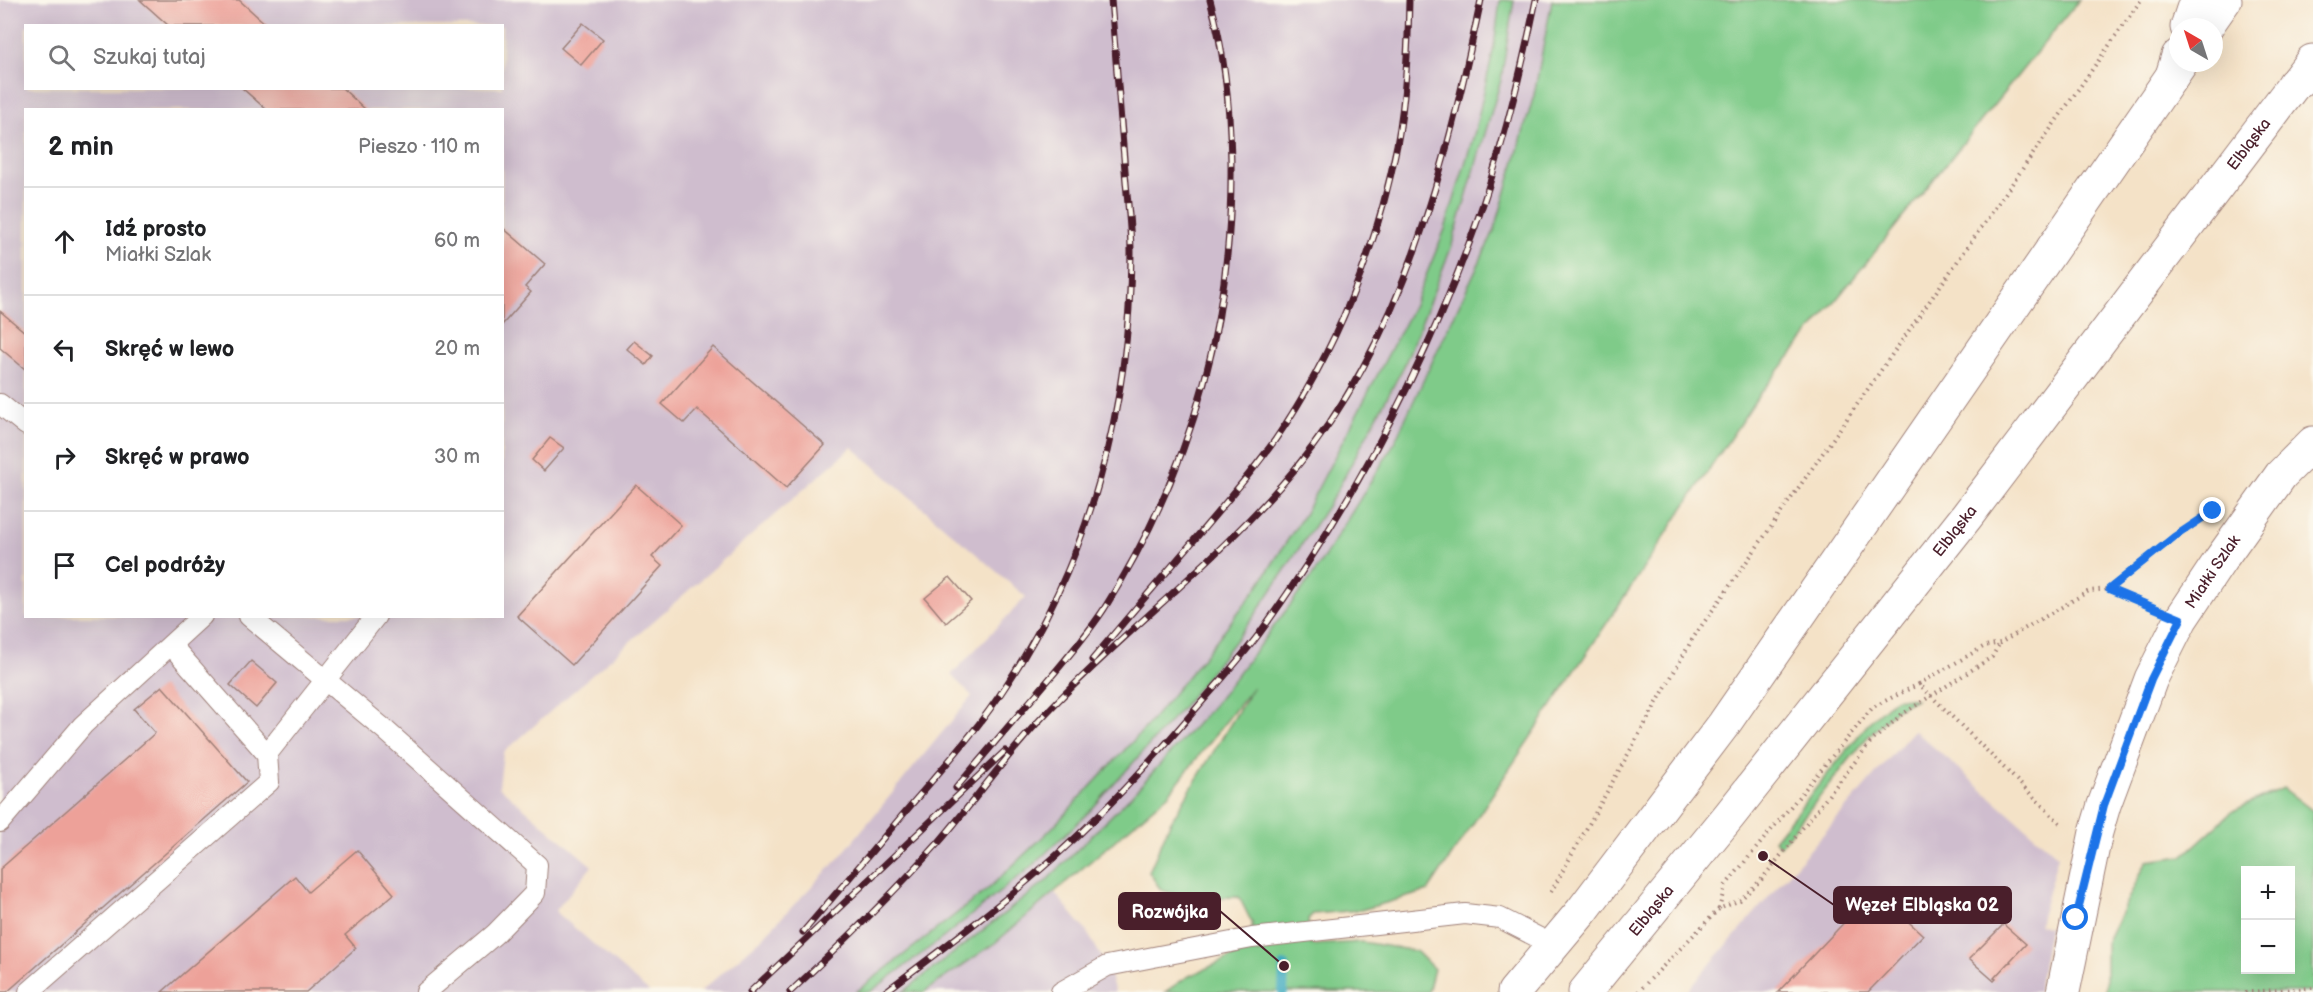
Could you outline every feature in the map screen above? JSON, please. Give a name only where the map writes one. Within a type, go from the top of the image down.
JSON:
[{"type":"main road","points":[[2190,18],[2196,0]]},
{"type":"main road","points":[[2212,18],[2225,0]]},
{"type":"main road","name":"Elbląska","points":[[1585,992],[1729,816],[1967,516],[2307,71]]},
{"type":"main road","points":[[1514,992],[1544,941],[1724,724],[2172,72]]},
{"type":"main road","name":"Miałki Szlak","points":[[2063,992],[2076,918],[2104,805],[2151,679],[2181,619],[2281,476],[2313,443]]},
{"type":"lane","points":[[0,404],[24,423]]},
{"type":"lane","points":[[0,822],[83,725],[200,618]]},
{"type":"lane","points":[[251,618],[384,729],[537,865],[535,893],[495,934],[426,992]]},
{"type":"lane","points":[[267,754],[374,618]]},
{"type":"lane","points":[[29,992],[269,782],[267,754],[171,645]]},
{"type":"lane","points":[[1061,992],[1107,966],[1252,938],[1464,914],[1500,918],[1544,941]]},
{"type":"path","points":[[1544,941],[1538,916],[1693,638],[2141,0]]},
{"type":"path","points":[[2109,589],[2174,537],[2213,511]]},
{"type":"path","points":[[1719,909],[1725,886],[1873,707],[1919,684],[1985,646],[2000,643],[2090,591],[2109,589],[2181,619]]},
{"type":"path","points":[[1638,992],[1719,909],[1740,900],[1762,879],[1870,743],[1901,715],[1992,657],[2000,643]]},
{"type":"path","points":[[1919,684],[2071,834]]},
{"type":"path","points":[[2245,992],[2313,988]]},
{"type":"shaded area","points":[[0,0],[1500,0],[1494,46],[1475,131],[1445,229],[1414,305],[1305,513],[1257,587],[1147,726],[1050,830],[988,889],[856,992],[700,992],[761,939],[839,858],[972,696],[951,675],[1026,597],[852,447],[503,753],[499,787],[592,866],[555,911],[649,992],[0,992]]},
{"type":"shaded area","points":[[1514,0],[1552,0],[1534,95],[1495,229],[1391,449],[1313,575],[1214,705],[1131,796],[1045,882],[903,992],[870,992],[944,937],[1091,810],[1183,707],[1255,615],[1334,496],[1405,366],[1451,248],[1501,80]]},
{"type":"shaded area","points":[[1914,730],[2058,856],[2039,924],[2049,928],[2038,992],[1686,992]]},
{"type":"shaded area","points":[[1055,893],[1087,932],[1107,966],[1115,992],[924,992],[995,943]]},
{"type":"green space","points":[[1500,0],[1514,0],[1501,80],[1451,248],[1404,366],[1334,496],[1255,615],[1183,707],[1091,810],[1032,866],[944,937],[870,992],[856,992],[988,889],[1050,830],[1147,726],[1257,588],[1305,513],[1414,305],[1445,229],[1475,131],[1494,47]]},
{"type":"green space","points":[[1552,0],[2079,0],[1759,395],[1428,891],[1361,910],[1313,914],[1308,919],[1311,945],[1362,942],[1416,951],[1434,969],[1428,992],[1165,992],[1187,977],[1252,948],[1252,923],[1239,897],[1187,898],[1161,890],[1149,872],[1170,823],[1253,687],[1168,795],[995,943],[924,992],[903,992],[1045,882],[1131,796],[1214,705],[1313,575],[1391,449],[1495,229],[1534,95]]},
{"type":"green space","points":[[1896,698],[1916,699],[1895,710],[1866,739],[1780,846],[1774,840],[1872,719]]},
{"type":"green space","points":[[2283,788],[2313,811],[2313,992],[2106,992],[2106,943],[2147,861],[2183,856],[2233,811]]},
{"type":"building","points":[[140,0],[239,0],[266,24],[167,24]]},
{"type":"building","points":[[583,23],[603,39],[581,65],[561,48]]},
{"type":"building","points":[[244,90],[344,90],[364,108],[265,108]]},
{"type":"building","points":[[504,229],[545,264],[525,287],[531,292],[504,323]]},
{"type":"building","points":[[0,311],[24,331],[24,368],[0,348]]},
{"type":"building","points":[[634,341],[653,356],[646,365],[627,349]]},
{"type":"building","points":[[713,347],[825,445],[786,488],[697,409],[684,423],[662,404]]},
{"type":"building","points":[[550,438],[564,448],[544,471],[532,460]]},
{"type":"building","points":[[636,485],[681,525],[652,557],[662,566],[572,665],[517,616]]},
{"type":"building","points":[[950,577],[971,601],[946,623],[925,598]]},
{"type":"building","points":[[251,661],[277,683],[256,708],[230,685]]},
{"type":"building","points":[[162,686],[247,782],[7,992],[0,992],[0,869],[155,733],[134,709]]},
{"type":"building","points":[[357,850],[394,894],[345,935],[356,948],[306,992],[162,992],[295,876],[308,892]]},
{"type":"building","points":[[1875,890],[1888,903],[1898,891],[1910,902],[1900,914],[1923,935],[1868,992],[1778,992]]},
{"type":"building","points":[[2002,923],[2026,944],[1994,978],[1996,979],[1994,981],[1969,959],[2002,926]]},
{"type":"waterway","points":[[1283,992],[1284,966]]},
{"type":"railway","points":[[803,932],[953,756],[997,699],[1036,635],[1062,584],[1083,532],[1100,478],[1113,423],[1123,367],[1129,310],[1130,233],[1111,0]]},
{"type":"railway","points":[[956,788],[1073,651],[1104,609],[1134,557],[1183,450],[1214,338],[1224,281],[1230,222],[1231,162],[1228,101],[1223,60],[1210,0]]},
{"type":"railway","points":[[1092,660],[1226,503],[1275,440],[1297,407],[1335,336],[1378,223],[1397,145],[1403,109],[1409,0]]},
{"type":"railway","points":[[790,992],[829,956],[921,862],[1051,708],[1112,648],[1207,562],[1267,501],[1295,469],[1333,417],[1366,363],[1393,306],[1416,246],[1453,124],[1481,0]]},
{"type":"railway","points":[[885,992],[1021,886],[1097,817],[1150,762],[1238,661],[1292,587],[1323,539],[1380,440],[1431,336],[1484,202],[1516,87],[1536,0]]},
{"type":"railway","points":[[750,992],[1005,751]]},
{"type":"place","name":"Węzeł Elbląska 02","points":[[1763,856]]},
{"type":"place","name":"Rozwójka","points":[[1284,966]]},
{"type":"route","points":[[2076,918],[2104,805],[2151,679],[2181,619],[2109,589],[2174,537],[2213,511]]}]
